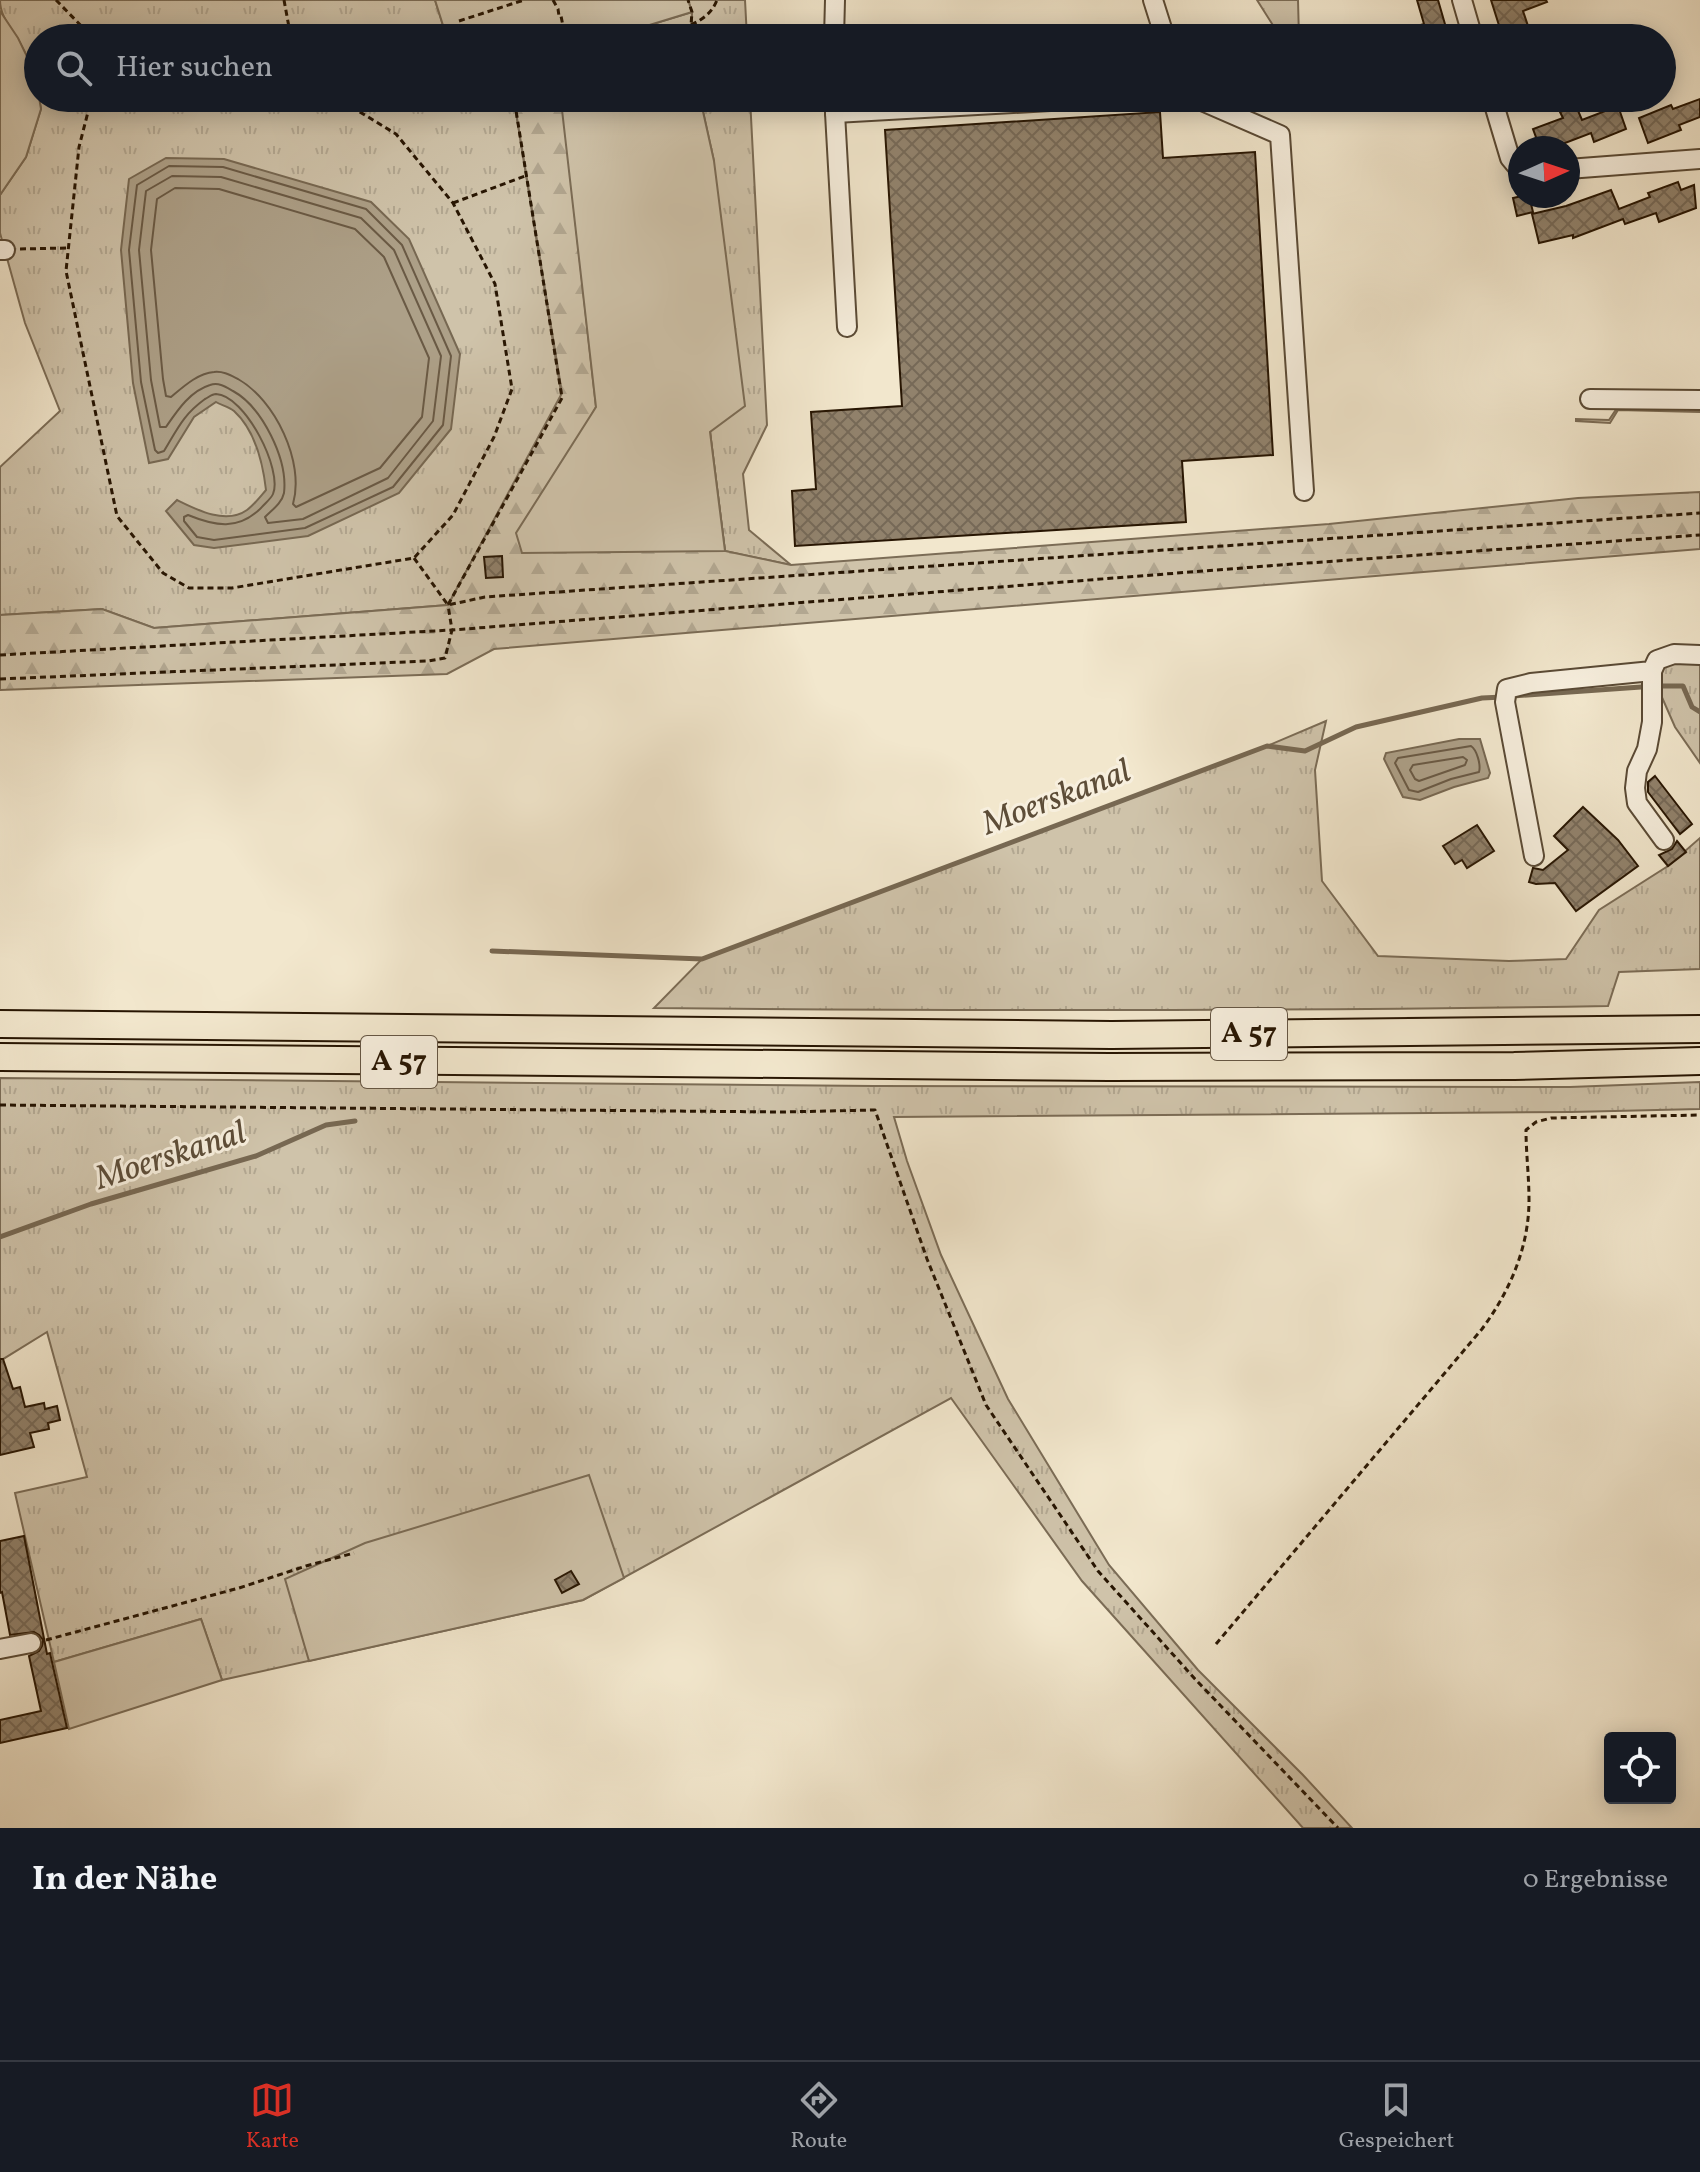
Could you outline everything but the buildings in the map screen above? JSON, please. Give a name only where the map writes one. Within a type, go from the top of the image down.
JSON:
[{"type":"highway","name":"A 57","points":[[0,1024],[1112,1035],[1700,1029]]},
{"type":"highway","name":"A 57","points":[[0,1057],[1109,1067],[1514,1066],[1700,1061]]},
{"type":"street","points":[[834,24],[835,0]]},
{"type":"street","points":[[1153,0],[1161,24]]},
{"type":"street","points":[[1462,0],[1469,24]]},
{"type":"street","points":[[835,112],[847,327]]},
{"type":"street","points":[[1227,112],[1280,135],[1304,491]]},
{"type":"street","points":[[1496,112],[1508,151]]},
{"type":"street","points":[[1580,168],[1700,159]]},
{"type":"street","points":[[1590,399],[1700,400]]},
{"type":"street","points":[[1664,840],[1637,803],[1635,788],[1652,722],[1652,671],[1657,660],[1674,654],[1700,655]]},
{"type":"street","points":[[1534,856],[1506,696],[1531,683],[1652,671]]},
{"type":"street","points":[[0,1649],[31,1643]]},
{"type":"path","points":[[56,0],[79,24]]},
{"type":"path","points":[[284,0],[288,24]]},
{"type":"path","points":[[459,21],[524,0]]},
{"type":"path","points":[[553,0],[563,24]]},
{"type":"path","points":[[688,0],[692,12],[691,24]]},
{"type":"path","points":[[693,24],[704,19],[717,0]]},
{"type":"path","points":[[88,112],[79,147],[66,271],[117,516],[163,573],[189,588],[232,588],[414,558],[453,515],[494,437],[512,389],[495,284],[453,203],[396,134],[360,112]]},
{"type":"path","points":[[448,605],[562,398],[516,112]]},
{"type":"path","points":[[453,203],[526,176]]},
{"type":"path","points":[[2,250],[67,248]]},
{"type":"path","points":[[448,605],[485,597],[1700,513]]},
{"type":"path","points":[[0,655],[452,630],[1700,535]]},
{"type":"path","points":[[0,679],[445,658],[452,630],[448,605],[414,558]]},
{"type":"path","points":[[0,1105],[782,1112],[875,1110],[927,1259],[986,1405],[1098,1571],[1195,1679],[1338,1828]]},
{"type":"path","points":[[1216,1644],[1500,1304],[1521,1256],[1526,1233],[1529,1203],[1526,1130],[1536,1122],[1551,1118],[1700,1115]]},
{"type":"path","points":[[31,1643],[239,1588],[354,1553]]},
{"type":"green space","points":[[0,0],[435,0],[443,24],[24,24],[24,51],[0,6]]},
{"type":"green space","points":[[435,0],[688,0],[692,12],[653,24],[443,24]]},
{"type":"green space","points":[[688,0],[745,0],[746,24],[692,24]]},
{"type":"green space","points":[[1257,0],[1298,0],[1299,24],[1272,24]]},
{"type":"green space","points":[[0,11],[24,50],[24,112],[40,112],[26,157],[0,195]]},
{"type":"green space","points":[[692,12],[692,24],[653,24]]},
{"type":"green space","points":[[40,112],[516,112],[562,398],[448,605],[154,628],[102,609],[0,615],[0,467],[60,411],[25,323],[0,233],[0,195],[26,157]]},
{"type":"green space","points":[[516,112],[563,112],[596,407],[591,416],[710,432],[725,551],[791,565],[1329,524],[1578,498],[1700,492],[1700,549],[494,649],[447,674],[0,690],[0,615],[102,609],[154,628],[448,605],[562,393]]},
{"type":"green space","points":[[562,112],[703,112],[714,161],[745,406],[710,432],[725,551],[522,553],[516,533],[596,407]]},
{"type":"green space","points":[[703,112],[751,112],[767,425],[743,474],[749,530],[791,565],[725,551],[710,432],[714,161]]},
{"type":"green space","points":[[1617,408],[1700,409],[1700,412],[1618,410],[1610,423],[1576,421],[1609,420]]},
{"type":"green space","points":[[1700,655],[1700,763],[1675,727],[1657,686],[1657,660]]},
{"type":"green space","points":[[1326,721],[1315,770],[1322,881],[1378,956],[1509,961],[1566,959],[1599,910],[1668,866],[1700,838],[1700,969],[1619,972],[1608,1006],[1131,1010],[654,1008],[702,959]]},
{"type":"green space","points":[[0,1078],[873,1086],[1570,1087],[1700,1082],[1700,1109],[894,1117],[941,1255],[1008,1399],[1109,1565],[1198,1670],[1352,1828],[1303,1828],[1082,1581],[951,1398],[583,1600],[222,1680],[201,1619],[54,1662],[15,1493],[87,1477],[47,1332],[0,1361]]},
{"type":"green space","points":[[589,1475],[624,1578],[583,1600],[309,1661],[285,1579],[365,1543]]},
{"type":"green space","points":[[201,1619],[222,1680],[69,1729],[54,1662]]},
{"type":"water","points":[[166,158],[224,159],[371,202],[409,239],[460,354],[451,429],[399,493],[308,536],[214,548],[194,545],[166,511],[177,500],[212,514],[230,516],[247,510],[266,490],[253,437],[234,411],[216,402],[194,417],[168,459],[149,463],[133,383],[121,250],[129,179]]},
{"type":"water","points":[[1459,739],[1480,739],[1490,773],[1488,778],[1420,800],[1403,797],[1384,759],[1386,753]]},
{"type":"waterway","name":"Moerskanal","points":[[1658,686],[1683,686],[1692,707],[1700,712]]},
{"type":"waterway","name":"Moerskanal","points":[[1513,696],[1641,687]]},
{"type":"waterway","name":"Moerskanal","points":[[492,951],[702,959],[1267,746],[1305,751],[1356,727],[1482,698],[1503,697]]},
{"type":"waterway","name":"Moerskanal","points":[[0,1237],[91,1204],[256,1156],[326,1125],[355,1121]]}]
